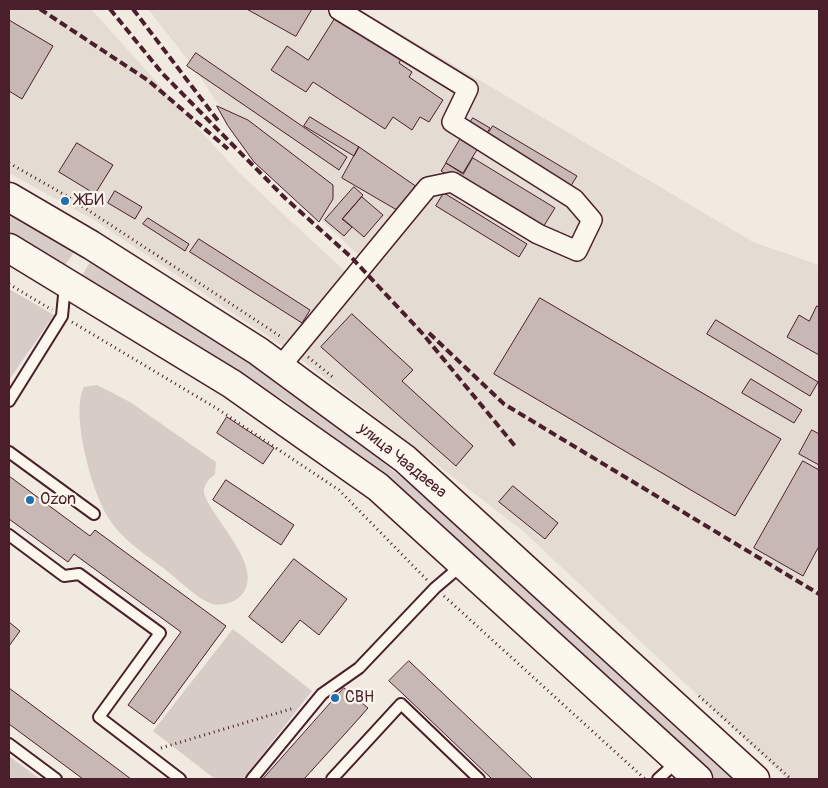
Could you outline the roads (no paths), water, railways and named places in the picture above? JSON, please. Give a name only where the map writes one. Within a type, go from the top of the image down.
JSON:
[{"type":"main road","name":"улица Чаадаева","points":[[9,197],[99,250],[280,367],[405,459],[755,779]]},
{"type":"main road","points":[[9,248],[232,384],[378,486],[462,564],[678,773]]},
{"type":"street","points":[[280,367],[428,186],[452,182],[538,234],[577,251],[592,220],[574,199],[452,122],[468,89],[340,10]]},
{"type":"lane","points":[[9,401],[62,316],[66,282]]},
{"type":"lane","points":[[9,452],[94,514]]},
{"type":"lane","points":[[9,535],[64,576],[79,574],[160,633],[99,717],[180,779]]},
{"type":"lane","points":[[252,779],[322,694],[360,668],[435,588],[462,564]]},
{"type":"lane","points":[[332,779],[401,704],[479,779]]},
{"type":"lane","points":[[9,744],[56,779]]},
{"type":"railway","points":[[40,9],[149,81],[228,149]]},
{"type":"railway","points":[[110,9],[162,73],[285,198],[351,257],[422,333],[515,446]]},
{"type":"railway","points":[[133,9],[219,122]]},
{"type":"railway","points":[[429,333],[504,404],[819,594]]},
{"type":"place","name":"ЖБИ","points":[[65,201]]},
{"type":"place","name":"Ozon","points":[[30,500]]},
{"type":"place","name":"СВН","points":[[335,698]]}]
